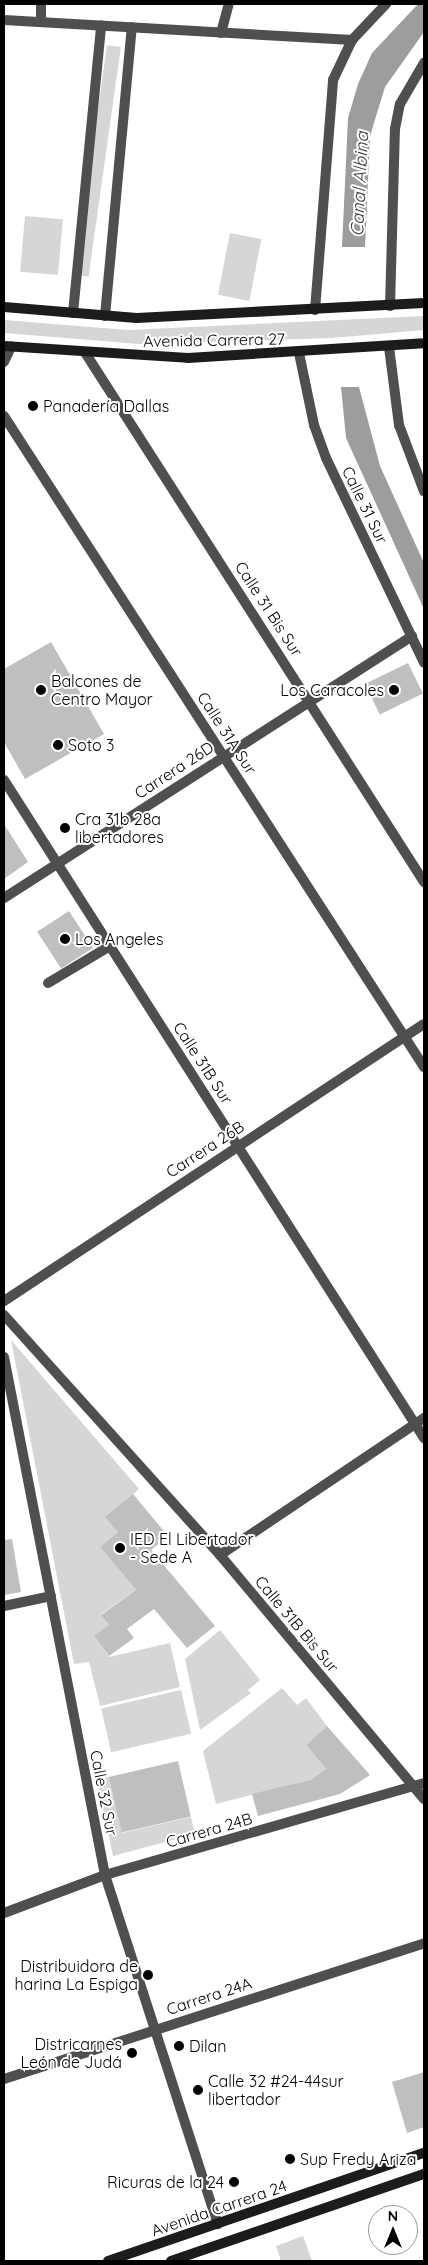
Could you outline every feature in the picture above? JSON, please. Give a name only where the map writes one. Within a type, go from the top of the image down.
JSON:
[{"type":"main road","name":"Avenida Carrera 27","points":[[4,307],[105,316],[315,310],[424,303]]},
{"type":"main road","name":"Avenida Carrera 27","points":[[7,346],[86,354],[188,358],[299,353],[424,343]]},
{"type":"main road","name":"Avenida Carrera 24","points":[[108,2261],[424,2153]]},
{"type":"main road","points":[[172,2261],[424,2174]]},
{"type":"street","points":[[40,22],[41,4]]},
{"type":"street","points":[[221,33],[229,4]]},
{"type":"street","points":[[315,310],[328,105],[333,80],[352,40],[386,4]]},
{"type":"street","points":[[4,20],[352,40]]},
{"type":"street","points":[[73,313],[100,26]]},
{"type":"street","points":[[105,316],[132,27]]},
{"type":"street","points":[[390,306],[395,130],[400,104],[424,63]]},
{"type":"street","points":[[4,362],[7,346]]},
{"type":"street","points":[[389,346],[399,425],[424,491]]},
{"type":"street","name":"Calle 31 Sur","points":[[299,353],[314,425],[326,458],[424,663]]},
{"type":"street","name":"Calle 31 Bis Sur","points":[[86,354],[310,701],[424,882]]},
{"type":"street","name":"Calle 31A Sur","points":[[4,416],[424,1067]]},
{"type":"street","name":"Carrera 26D","points":[[4,898],[412,636]]},
{"type":"street","name":"Calle 31B Sur","points":[[4,780],[238,1145],[420,1421],[424,1438]]},
{"type":"street","points":[[48,983],[110,946]]},
{"type":"street","name":"Carrera 26B","points":[[4,1301],[424,1024]]},
{"type":"street","name":"Calle 31B Bis Sur","points":[[4,1315],[220,1555],[424,1799]]},
{"type":"street","name":"Calle 32 Sur","points":[[4,1357],[105,1875],[153,2030],[218,2224]]},
{"type":"street","points":[[220,1555],[420,1421]]},
{"type":"street","points":[[4,1606],[51,1596]]},
{"type":"street","name":"Carrera 24B","points":[[4,1913],[105,1875],[424,1783]]},
{"type":"street","name":"Carrera 24A","points":[[4,2079],[424,1943]]},
{"type":"shaded area","points":[[107,45],[121,47],[89,277],[75,275]]},
{"type":"shaded area","points":[[25,216],[63,219],[58,275],[20,272]]},
{"type":"shaded area","points":[[230,233],[261,239],[249,301],[218,295]]},
{"type":"shaded area","points":[[424,316],[424,330],[332,338],[139,344],[4,333],[4,320],[128,330]]},
{"type":"shaded area","points":[[11,1340],[139,1489],[106,1517],[118,1532],[100,1547],[136,1590],[101,1614],[109,1625],[95,1637],[109,1657],[170,1643],[180,1687],[100,1706],[89,1662],[74,1664]]},
{"type":"shaded area","points":[[220,1630],[260,1680],[248,1690],[251,1693],[200,1730],[185,1659]]},
{"type":"shaded area","points":[[282,1688],[297,1705],[306,1698],[327,1726],[306,1745],[326,1769],[310,1780],[216,1804],[203,1751]]},
{"type":"shaded area","points":[[181,1690],[191,1734],[111,1752],[101,1708]]},
{"type":"shaded area","points":[[109,1777],[122,1833],[191,1817],[195,1834],[113,1856],[97,1779]]},
{"type":"shaded area","points":[[303,2236],[312,2261],[281,2261],[276,2246]]},
{"type":"water","name":"Canal Albina","points":[[418,4],[424,4],[424,32],[385,87],[370,136],[365,247],[342,247],[348,118],[358,84],[372,53]]},
{"type":"water","points":[[341,387],[359,387],[380,466],[424,563],[424,609],[346,438]]},
{"type":"building","name":"Balcones de Centro Mayor","points":[[51,642],[104,734],[25,779],[4,742],[4,669]]},
{"type":"building","name":"Los Caracoles","points":[[408,663],[423,694],[380,715],[365,684]]},
{"type":"building","points":[[4,824],[28,862],[4,879]]},
{"type":"building","name":"Los Angeles","points":[[69,911],[93,948],[61,969],[37,932]]},
{"type":"building","points":[[133,1494],[168,1536],[151,1550],[215,1626],[187,1648],[154,1609],[127,1629],[134,1638],[109,1656],[94,1636],[109,1625],[101,1615],[136,1590],[100,1547],[118,1532],[105,1517]]},
{"type":"building","points":[[12,1539],[21,1592],[4,1595],[4,1540]]},
{"type":"building","points":[[327,1726],[370,1775],[340,1794],[258,1816],[252,1794],[310,1780],[326,1769],[306,1745]]},
{"type":"building","points":[[178,1761],[191,1817],[122,1833],[109,1777]]},
{"type":"building","points":[[424,2072],[424,2127],[407,2133],[392,2082]]},
{"type":"place","name":"Panadería Dallas","points":[[33,406]]},
{"type":"place","name":"Balcones de Centro Mayor","points":[[41,690]]},
{"type":"place","name":"Los Caracoles","points":[[394,690]]},
{"type":"place","name":"Soto 3","points":[[58,745]]},
{"type":"place","name":"Cra 31b 28a libertadores","points":[[65,828]]},
{"type":"place","name":"Los Angeles","points":[[65,939]]},
{"type":"place","name":"IED El Libertador - Sede A","points":[[120,1548]]},
{"type":"place","name":"Distribuidora de harina La Espiga","points":[[148,1975]]},
{"type":"place","name":"Dilan","points":[[179,2046]]},
{"type":"place","name":"Districarnes León de Judá","points":[[132,2053]]},
{"type":"place","name":"Calle 32 #24-44sur libertador","points":[[198,2090]]},
{"type":"place","name":"Sup Fredy Ariza","points":[[290,2159]]},
{"type":"place","name":"Ricuras de la 24","points":[[234,2182]]}]
